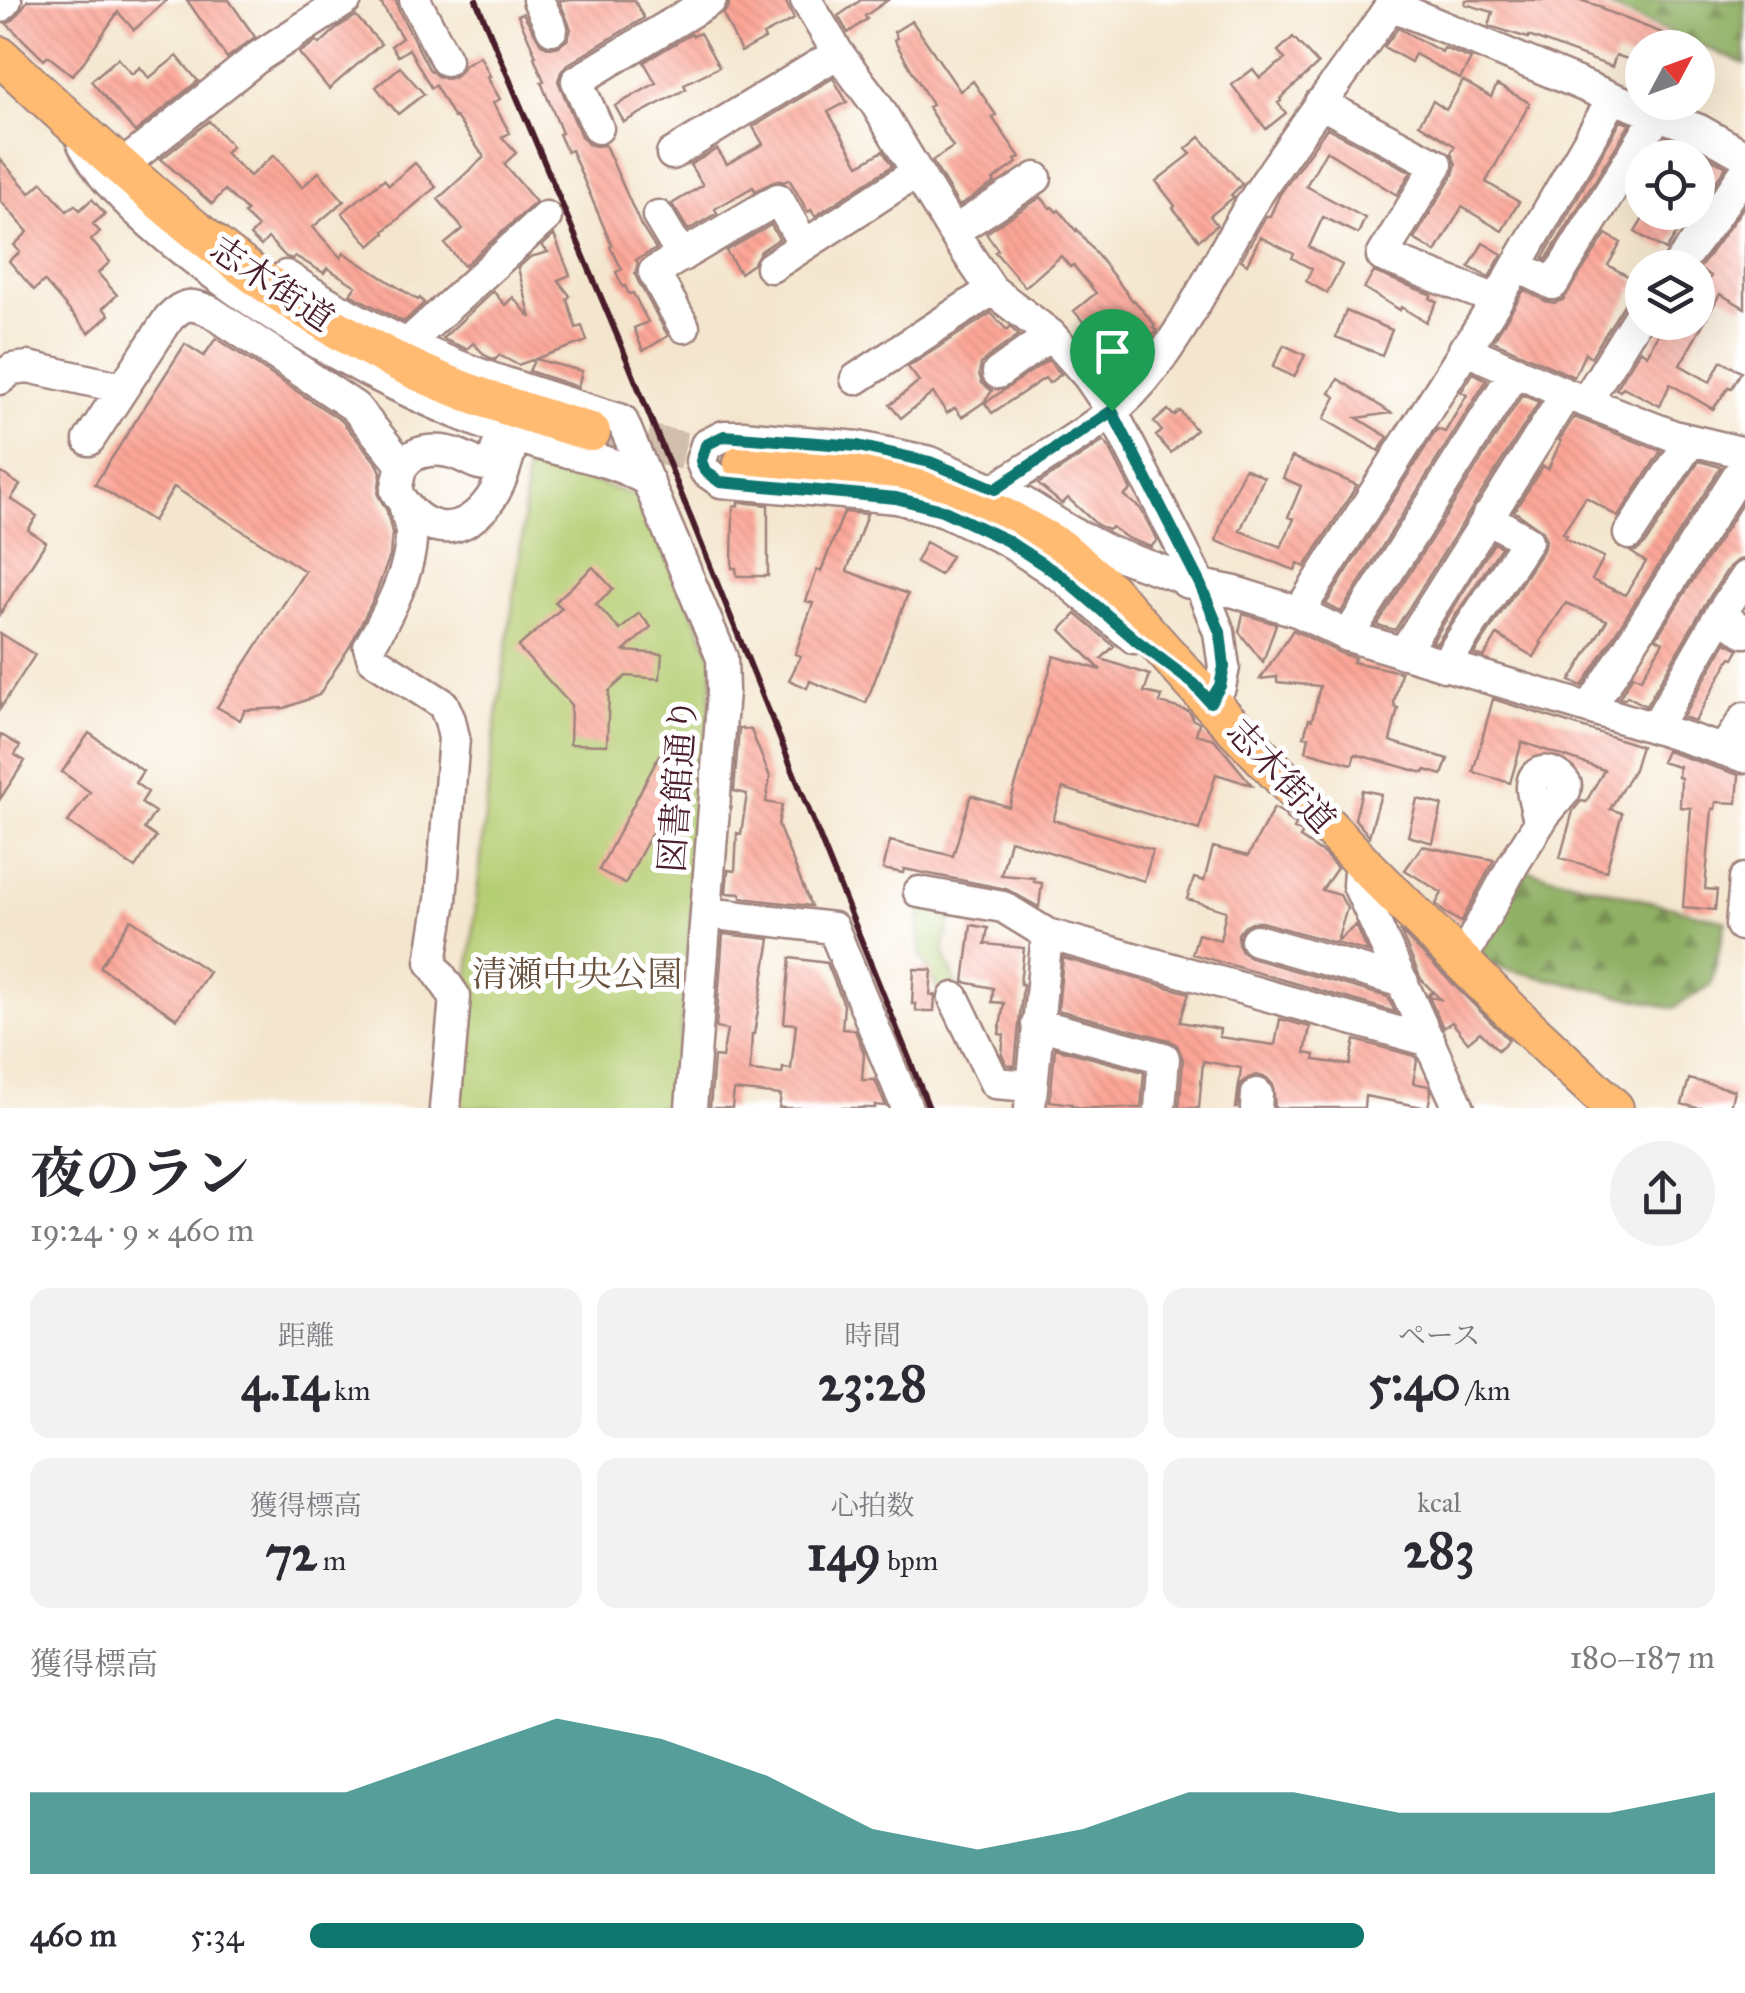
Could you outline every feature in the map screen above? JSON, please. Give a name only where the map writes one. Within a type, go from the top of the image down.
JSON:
[{"type":"main road","name":"志木街道","points":[[0,56],[32,98],[122,166],[229,258],[335,328],[398,362],[525,413],[588,450]]},
{"type":"main road","name":"志木街道","points":[[743,462],[906,480],[962,498],[1060,548],[1110,591],[1360,860],[1614,1108]]},
{"type":"street","points":[[0,7],[6,0]]},
{"type":"street","points":[[122,166],[258,57],[346,0]]},
{"type":"street","points":[[415,0],[446,60]]},
{"type":"street","points":[[538,0],[552,29]]},
{"type":"street","points":[[598,128],[576,81],[711,0]]},
{"type":"street","points":[[806,0],[992,290],[1051,335],[1088,376],[1112,411],[1200,584],[1220,632],[1224,667],[1220,686],[1202,693],[1064,578],[1006,540],[942,510],[896,498],[720,482],[705,471],[701,461],[706,445],[724,436],[858,446],[930,462],[995,489],[1109,552],[1200,584]]},
{"type":"street","points":[[995,489],[1132,394],[1168,348],[1250,207],[1393,2],[1625,102]]},
{"type":"street","points":[[672,154],[838,53]]},
{"type":"street","points":[[32,98],[147,220],[194,260],[322,348],[379,378],[509,433],[588,450],[622,420],[471,371],[407,344],[294,281],[242,245],[153,173],[122,166]]},
{"type":"street","points":[[1299,612],[1497,300],[1613,98]]},
{"type":"street","points":[[1320,103],[1437,165],[1382,256],[1497,300]]},
{"type":"street","points":[[1516,266],[1553,284],[1654,120]]},
{"type":"street","points":[[1673,120],[1745,156]]},
{"type":"street","points":[[771,268],[917,172]]},
{"type":"street","points":[[1690,250],[1745,172]]},
{"type":"street","points":[[954,232],[1036,178]]},
{"type":"street","points":[[684,327],[654,272],[778,199],[804,245]]},
{"type":"street","points":[[658,216],[682,256]]},
{"type":"street","points":[[407,344],[546,217]]},
{"type":"street","points":[[856,378],[992,290]]},
{"type":"street","points":[[90,440],[169,318],[178,309],[192,304],[210,311],[355,407],[403,466]]},
{"type":"street","points":[[1403,653],[1486,516],[1625,333]]},
{"type":"street","points":[[998,373],[1051,335]]},
{"type":"street","points":[[1464,350],[1674,436],[1745,452]]},
{"type":"street","points":[[0,380],[12,369],[28,367],[123,388]]},
{"type":"street","points":[[1348,636],[1515,371]]},
{"type":"street","points":[[446,1108],[455,997],[431,962],[442,900],[454,738],[443,704],[373,659],[370,646],[388,614],[407,560],[411,532],[396,491],[403,466],[420,452],[441,450],[479,466],[491,465],[509,433]]},
{"type":"street","points":[[405,508],[428,524],[448,529],[471,520],[490,500],[509,433]]},
{"type":"street","points":[[1629,534],[1691,440]]},
{"type":"street","name":"図書館通り","points":[[588,450],[649,482],[688,596],[722,658],[723,691],[691,1108]]},
{"type":"street","points":[[1590,708],[1745,464]]},
{"type":"street","points":[[1444,666],[1527,540],[1486,516]]},
{"type":"street","points":[[1060,548],[1110,570],[1218,586],[1299,612],[1348,636],[1735,753],[1745,718]]},
{"type":"street","points":[[1656,728],[1732,624],[1745,577]]},
{"type":"street","points":[[1461,962],[1540,823]]},
{"type":"street","points":[[1360,860],[1358,884],[1459,1108]]},
{"type":"street","points":[[1740,925],[1745,879]]},
{"type":"street","points":[[919,892],[1004,907],[1047,934],[1430,1041]]},
{"type":"street","points":[[707,913],[833,928],[907,1108]]},
{"type":"street","points":[[954,998],[995,1083],[1030,1097],[1047,934]]},
{"type":"street","points":[[1256,940],[1403,982]]},
{"type":"street","points":[[1037,1024],[1164,1058],[1160,1108]]},
{"type":"green space","points":[[1593,0],[1745,0],[1745,64],[1715,51],[1715,30],[1664,30]]},
{"type":"green space","name":"清瀬中央公園","points":[[527,460],[639,497],[714,659],[674,1108],[455,1108],[491,759],[522,539]]},
{"type":"green space","points":[[1528,870],[1726,921],[1711,985],[1673,1008],[1484,964],[1481,942]]},
{"type":"green space","points":[[919,892],[956,899],[943,951],[961,995],[944,1001],[920,954]]},
{"type":"building","points":[[28,0],[167,0],[134,30],[118,12],[72,75],[48,56],[44,60],[7,24]]},
{"type":"building","points":[[187,0],[229,0],[255,37],[227,58]]},
{"type":"building","points":[[379,0],[396,0],[429,69],[437,76],[454,77],[464,65],[480,56],[500,99],[493,103],[510,133],[502,137],[516,153],[504,164],[536,202],[464,266],[445,244],[463,229],[438,199],[484,157],[435,85],[431,88],[409,49],[398,56],[391,46],[402,38]]},
{"type":"building","points":[[559,0],[634,0],[644,18],[567,65],[558,81],[581,136],[588,144],[605,145],[641,226],[656,249],[636,260],[635,273],[668,336],[643,351],[634,328],[648,322],[616,272],[622,269],[571,150],[567,152],[559,134],[562,133],[541,82],[544,81],[536,56],[518,15],[523,13],[541,44],[559,46],[568,39],[571,29]]},
{"type":"building","points":[[730,0],[785,0],[794,19],[741,52],[723,14]]},
{"type":"building","points":[[861,0],[888,0],[848,33],[838,16]]},
{"type":"building","points":[[1466,0],[1580,0],[1654,30],[1625,30],[1625,58],[1616,55],[1612,67],[1529,36],[1489,26],[1493,12],[1465,4]]},
{"type":"building","points":[[356,16],[381,44],[329,89],[299,53],[317,41],[320,44]]},
{"type":"building","points":[[912,21],[960,91],[973,81],[1020,157],[995,182],[959,206],[932,161],[953,147],[894,40],[894,32]]},
{"type":"building","points":[[1398,28],[1442,52],[1444,48],[1471,59],[1460,79],[1415,54],[1411,62],[1384,47]]},
{"type":"building","points":[[700,33],[719,67],[624,122],[615,106],[656,83],[644,62],[691,34]]},
{"type":"building","points":[[1293,37],[1318,64],[1280,99],[1278,103],[1286,113],[1266,129],[1232,85],[1253,69],[1260,78],[1285,59],[1278,51]]},
{"type":"building","points":[[177,56],[198,81],[135,132],[91,81],[118,58],[132,74],[140,67],[149,78]]},
{"type":"building","points":[[400,67],[424,94],[398,114],[376,87]]},
{"type":"building","points":[[833,78],[847,102],[828,112],[859,165],[883,151],[892,166],[815,216],[811,210],[808,212],[789,179],[777,180],[755,191],[753,187],[688,230],[672,204],[703,185],[690,165],[717,149],[727,164],[763,144],[753,127]]},
{"type":"building","points":[[1463,81],[1491,97],[1497,85],[1530,103],[1486,182],[1519,202],[1502,231],[1462,207],[1436,252],[1414,239],[1453,175],[1456,164],[1451,153],[1455,146],[1419,124],[1433,101],[1446,110]]},
{"type":"building","points":[[209,121],[232,146],[225,153],[250,176],[274,155],[302,187],[319,172],[344,201],[313,227],[341,258],[344,253],[424,303],[404,322],[350,294],[356,286],[327,268],[324,273],[295,256],[286,257],[268,238],[261,246],[250,236],[258,227],[225,190],[212,204],[161,159]]},
{"type":"building","points":[[1621,121],[1630,124],[1546,260],[1543,258]]},
{"type":"building","points":[[1327,128],[1411,172],[1397,195],[1326,151],[1306,186],[1365,218],[1358,234],[1323,217],[1309,247],[1342,265],[1327,293],[1306,281],[1312,269],[1292,258],[1294,254],[1260,237],[1247,264],[1241,260],[1280,194]]},
{"type":"building","points":[[1200,137],[1242,184],[1231,195],[1234,197],[1210,216],[1217,225],[1199,240],[1156,181],[1191,154],[1186,149]]},
{"type":"building","points":[[0,159],[30,193],[42,182],[67,211],[75,205],[80,210],[92,199],[105,214],[93,224],[100,232],[91,240],[110,262],[98,273],[117,295],[103,308],[109,315],[89,333],[44,281],[34,290],[9,261],[20,252],[14,245],[28,232],[0,200]]},
{"type":"building","points":[[1715,161],[1726,167],[1715,183]]},
{"type":"building","points":[[415,163],[436,187],[370,246],[342,213],[384,179],[389,185]]},
{"type":"building","points":[[1041,197],[1077,229],[1155,325],[1157,331],[1137,349],[1141,353],[1120,374],[1108,360],[1113,356],[1074,311],[1096,293],[1073,265],[1070,267],[1061,256],[1025,287],[995,252],[998,250],[986,233]]},
{"type":"building","points":[[1745,205],[1745,308],[1720,294],[1715,303],[1713,250]]},
{"type":"building","points":[[771,225],[779,239],[740,273],[726,251]]},
{"type":"building","points":[[1636,230],[1679,230],[1666,250]]},
{"type":"building","points":[[1606,234],[1621,243],[1608,265],[1625,275],[1625,303],[1591,357],[1585,353],[1574,377],[1493,341],[1524,290],[1545,301],[1563,300]]},
{"type":"building","points":[[554,235],[570,275],[558,280],[570,296],[567,299],[576,328],[582,326],[587,341],[518,365],[499,355],[495,360],[486,356],[473,343],[467,349],[443,338],[493,291],[505,305],[513,297],[531,318],[518,268],[530,257],[548,252],[542,246]]},
{"type":"building","points":[[1483,243],[1502,254],[1489,277],[1469,267]]},
{"type":"building","points":[[1374,272],[1432,295],[1430,298],[1437,302],[1426,322],[1364,288]]},
{"type":"building","points":[[1346,311],[1392,330],[1382,355],[1336,337]]},
{"type":"building","points":[[991,313],[1007,330],[1010,327],[1019,335],[981,364],[982,383],[992,391],[984,402],[962,417],[955,408],[947,413],[933,393],[901,418],[890,405],[919,381],[908,367]]},
{"type":"building","points":[[216,338],[342,421],[378,465],[378,495],[392,533],[390,556],[374,598],[319,695],[285,708],[245,710],[240,720],[217,707],[305,571],[174,487],[153,521],[95,484],[185,344],[204,356]]},
{"type":"building","points":[[1655,340],[1694,340],[1680,365],[1710,382],[1721,361],[1741,372],[1713,409],[1670,384],[1660,406],[1623,387],[1620,391],[1616,389],[1640,350],[1647,355]]},
{"type":"building","points":[[1284,345],[1305,355],[1294,377],[1273,367]]},
{"type":"building","points":[[535,359],[582,371],[578,387],[529,371]]},
{"type":"building","points":[[1048,360],[1061,374],[1049,383],[1045,378],[992,413],[985,403]]},
{"type":"building","points":[[1473,373],[1487,380],[1341,612],[1326,604],[1437,429],[1445,432],[1467,395],[1461,392]]},
{"type":"building","points":[[1338,379],[1391,413],[1357,418],[1388,437],[1379,451],[1324,419],[1336,397],[1330,393]]},
{"type":"building","points":[[1522,395],[1539,402],[1395,630],[1377,625]]},
{"type":"building","points":[[1168,410],[1174,416],[1180,411],[1196,430],[1171,453],[1156,436],[1162,431],[1154,422]]},
{"type":"building","points":[[1574,417],[1661,451],[1618,517],[1586,497],[1563,533],[1565,538],[1604,557],[1592,580],[1625,595],[1646,562],[1631,552],[1645,544],[1699,461],[1721,467],[1582,686],[1570,681],[1607,620],[1566,603],[1534,657],[1497,635],[1484,657],[1474,654],[1543,550],[1543,531],[1514,511],[1543,466],[1548,469],[1559,440]]},
{"type":"building","points":[[1104,441],[1131,490],[1124,496],[1140,508],[1157,540],[1151,547],[1112,527],[1108,530],[1096,524],[1068,498],[1062,504],[1038,484]]},
{"type":"building","points":[[1292,457],[1357,485],[1305,567],[1298,563],[1295,570],[1216,541],[1245,468],[1264,477],[1240,531],[1281,547],[1294,519],[1288,517],[1301,486],[1283,478]]},
{"type":"building","points":[[0,472],[20,485],[11,499],[37,516],[28,530],[46,542],[0,614]]},
{"type":"building","points":[[1745,499],[1745,558],[1729,567],[1646,706],[1627,696],[1619,698],[1633,675],[1641,679],[1663,642],[1656,638]]},
{"type":"building","points":[[738,502],[768,505],[768,576],[737,576],[736,568],[732,568],[733,506],[738,506]]},
{"type":"building","points":[[844,512],[867,514],[847,571],[908,594],[866,703],[810,681],[807,688],[789,680],[801,656],[795,654],[813,603],[806,601]]},
{"type":"building","points":[[926,542],[951,556],[940,575],[916,562]]},
{"type":"building","points":[[1494,543],[1501,547],[1437,643],[1432,642]]},
{"type":"building","points":[[593,567],[613,589],[596,604],[620,630],[639,613],[651,627],[624,651],[662,654],[660,679],[626,676],[609,691],[607,745],[570,744],[571,705],[518,647],[562,608],[555,602]]},
{"type":"building","points":[[1076,614],[1114,646],[1101,659],[1150,675],[1144,692],[1162,696],[1160,703],[1188,711],[1199,723],[1196,734],[1214,739],[1252,785],[1216,774],[1199,830],[1063,788],[1053,820],[1153,850],[1144,881],[1010,840],[1001,875],[1034,878],[1034,882],[1042,883],[1039,907],[1006,889],[904,869],[903,873],[883,869],[890,841],[953,856],[971,795],[1009,807],[1054,656],[1101,670],[1061,630]]},
{"type":"building","points":[[1243,614],[1276,624],[1263,662],[1239,632]]},
{"type":"building","points":[[1293,630],[1355,658],[1353,662],[1401,672],[1390,741],[1448,759],[1442,775],[1355,754],[1352,764],[1306,751],[1309,737],[1304,736],[1320,686],[1277,682],[1277,677],[1260,679]]},
{"type":"building","points":[[0,633],[35,655],[0,709]]},
{"type":"building","points":[[1726,642],[1739,649],[1734,658],[1731,657],[1695,721],[1683,717]]},
{"type":"building","points":[[1493,699],[1641,746],[1634,769],[1610,809],[1622,813],[1606,871],[1560,858],[1573,811],[1581,801],[1586,802],[1604,770],[1522,742],[1510,783],[1473,772]]},
{"type":"building","points":[[739,728],[751,730],[770,777],[766,802],[782,805],[778,825],[811,906],[726,893],[728,870],[735,871],[737,833],[741,834],[747,794],[734,791]]},
{"type":"building","points":[[89,733],[143,771],[135,783],[148,792],[141,803],[155,812],[144,829],[156,837],[135,868],[68,822],[90,792],[62,772]]},
{"type":"building","points":[[0,734],[20,746],[15,755],[25,761],[0,799]]},
{"type":"building","points":[[1666,751],[1739,775],[1737,803],[1716,802],[1712,809],[1705,889],[1717,890],[1715,910],[1683,907],[1691,808],[1680,807],[1679,765],[1661,762]]},
{"type":"building","points":[[660,754],[686,768],[625,884],[599,870]]},
{"type":"building","points":[[1362,790],[1381,794],[1369,836],[1355,819]]},
{"type":"building","points":[[1417,799],[1442,805],[1433,843],[1408,836]]},
{"type":"building","points":[[1274,808],[1303,833],[1300,838],[1337,868],[1322,890],[1340,895],[1347,908],[1337,941],[1356,925],[1368,952],[1252,922],[1238,934],[1242,952],[1251,958],[1388,997],[1395,1012],[1192,954],[1198,934],[1220,940],[1226,911],[1187,899],[1194,878],[1204,881],[1213,847],[1248,856]]},
{"type":"building","points":[[1422,846],[1494,860],[1461,922],[1436,904],[1442,893],[1405,870]]},
{"type":"building","points":[[131,919],[209,972],[177,1019],[100,967]]},
{"type":"building","points":[[971,925],[988,928],[985,944],[1024,948],[1015,1066],[1007,1065],[1002,1055],[1004,1035],[999,1034],[1004,1003],[992,1002],[993,988],[964,982]]},
{"type":"building","points":[[1400,931],[1509,1040],[1498,1050],[1480,1032],[1468,1042],[1452,1022],[1443,1028],[1428,995],[1432,991],[1430,997],[1440,999],[1421,979]]},
{"type":"building","points":[[723,934],[770,939],[752,1034],[750,1071],[782,1074],[783,1068],[791,1069],[796,1024],[784,1023],[790,958],[827,963],[844,1005],[842,1029],[855,1030],[864,1053],[862,1080],[875,1080],[886,1106],[779,1108],[781,1095],[734,1090],[732,1108],[710,1108],[714,1057],[722,1058],[727,1030],[716,1028]]},
{"type":"building","points":[[1063,958],[1189,993],[1180,1022],[1220,1029],[1219,1037],[1275,1045],[1280,1019],[1310,1027],[1305,1053],[1315,1055],[1314,1060],[1350,1065],[1355,1040],[1415,1056],[1413,1083],[1429,1086],[1428,1108],[1365,1096],[1364,1108],[1275,1108],[1273,1085],[1257,1075],[1241,1084],[1236,1108],[1241,1068],[1203,1061],[1199,1108],[1179,1108],[1183,1060],[1177,1045],[1058,1010]]},
{"type":"building","points":[[914,969],[932,970],[930,995],[935,995],[934,1011],[916,1011],[916,1004],[912,1004]]},
{"type":"building","points":[[1055,1048],[1144,1072],[1141,1108],[1081,1108],[1050,1101]]},
{"type":"building","points":[[1689,1079],[1734,1090],[1730,1108],[1682,1104]]},
{"type":"tunnel","points":[[591,432],[743,463]]},
{"type":"railway","points":[[476,0],[619,340],[929,1108]]},
{"type":"route","points":[[1112,411],[1200,584],[1220,632],[1224,667],[1220,686],[1210,702],[1194,684],[1064,578],[1006,540],[942,510],[896,498],[720,482],[705,471],[701,461],[706,445],[724,436],[858,446],[930,462],[995,489],[1112,411]]}]
